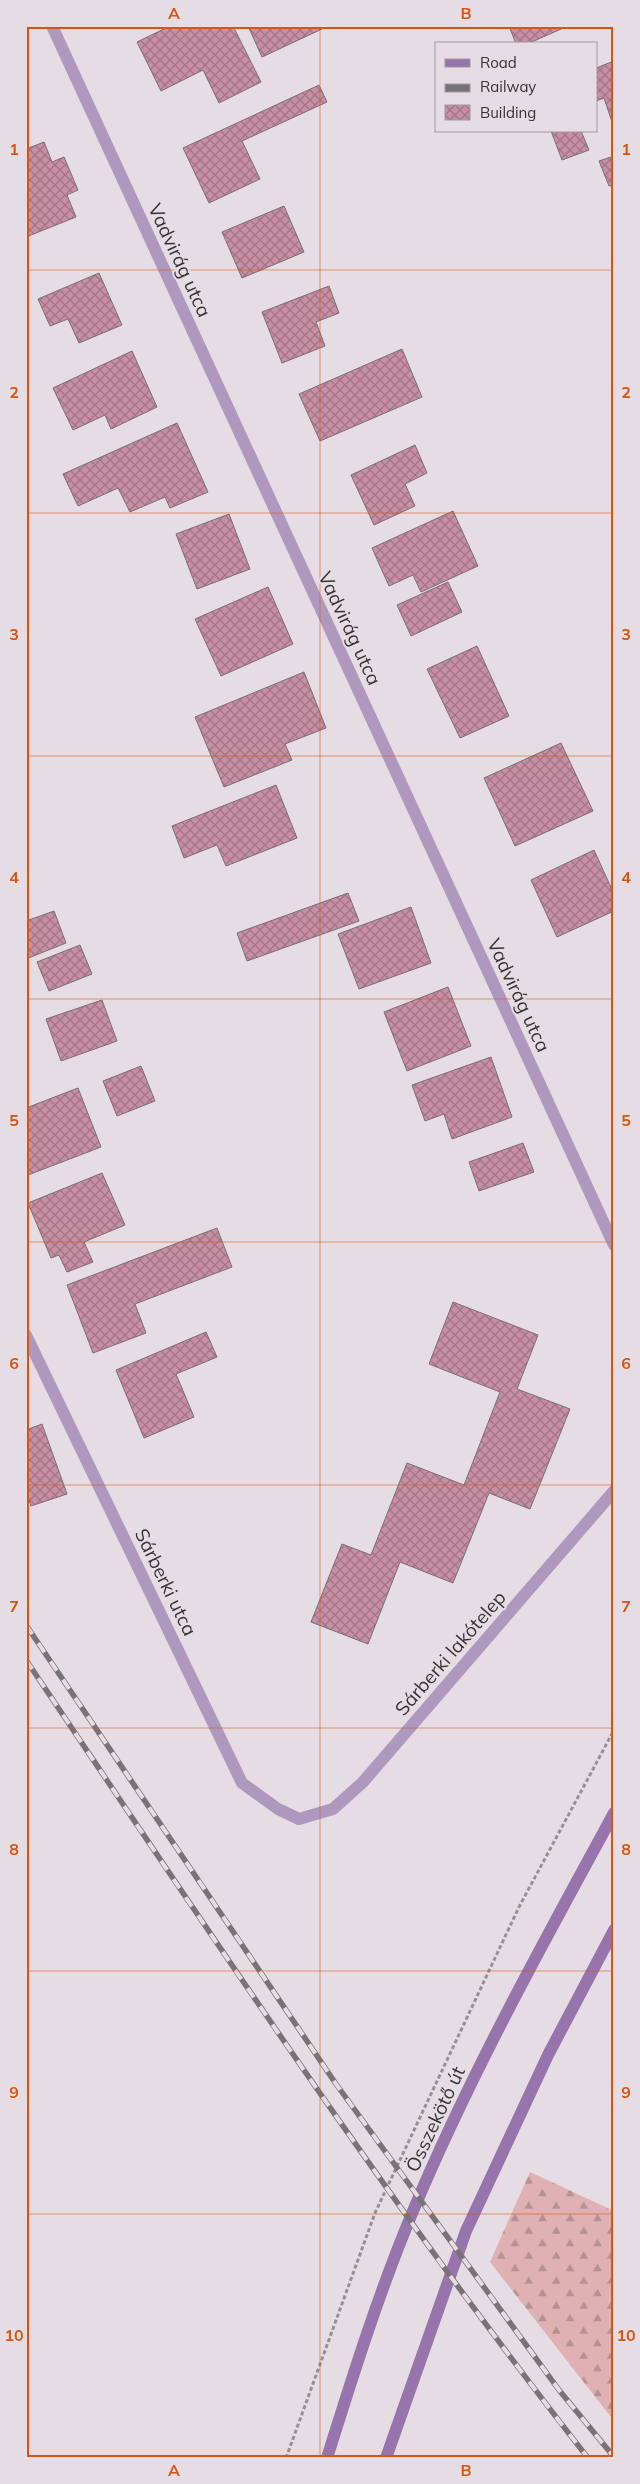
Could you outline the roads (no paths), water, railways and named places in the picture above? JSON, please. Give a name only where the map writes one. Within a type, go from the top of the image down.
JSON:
[{"type":"street","name":"Vadvirág utca","points":[[52,26],[614,1245]]},
{"type":"street","name":"Sárberki utca","points":[[26,1335],[242,1783],[278,1809],[299,1819]]},
{"type":"street","name":"Sárberki lakótelep","points":[[299,1819],[333,1809],[363,1782],[614,1491]]},
{"type":"street","name":"Összekötő út","points":[[327,2458],[362,2345],[413,2211],[475,2077],[614,1813]]},
{"type":"street","points":[[386,2458],[423,2348],[466,2231],[548,2055],[614,1930]]},
{"type":"railway","points":[[26,1625],[336,2084],[559,2390],[614,2457]]},
{"type":"railway","points":[[26,1660],[231,1964],[370,2164],[441,2263],[588,2458]]}]
